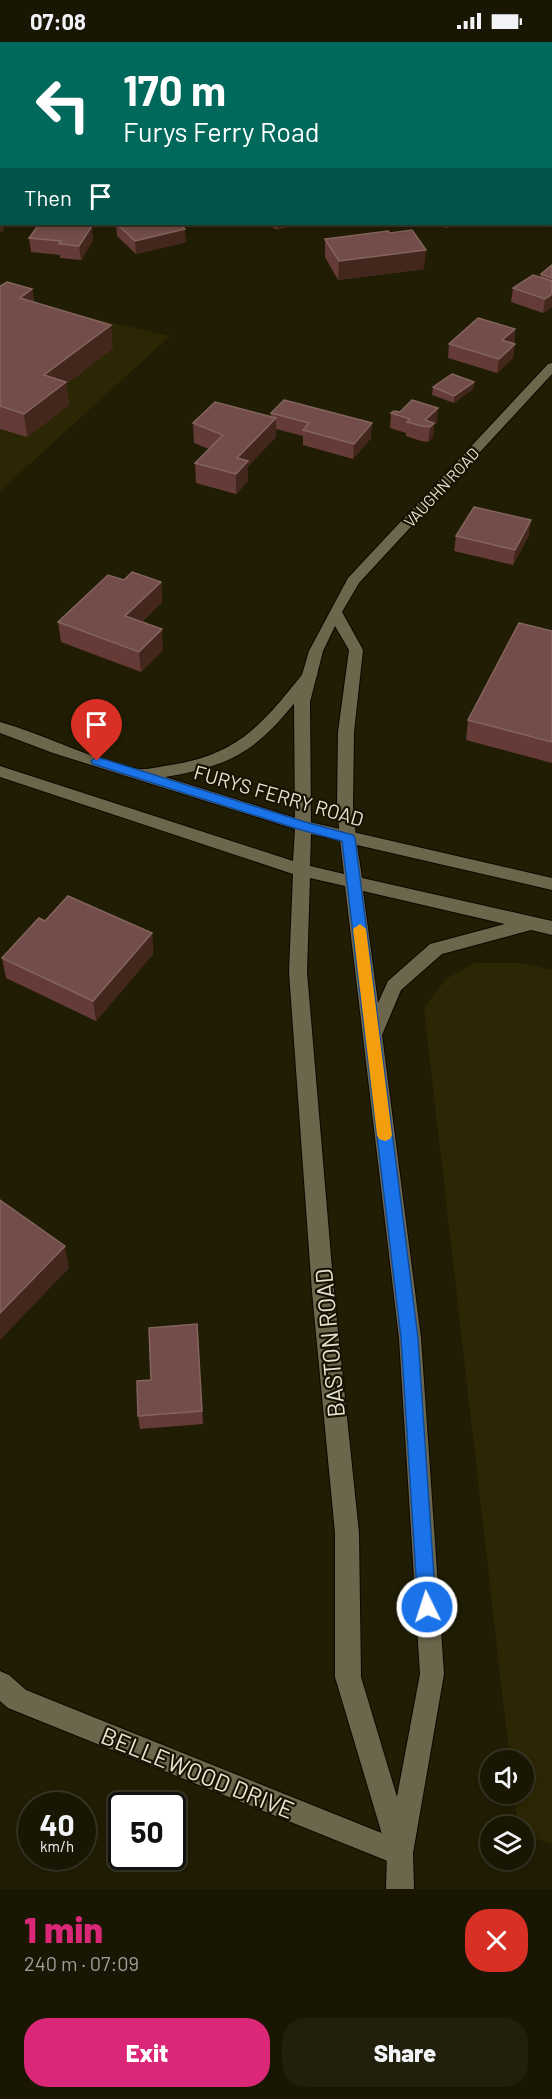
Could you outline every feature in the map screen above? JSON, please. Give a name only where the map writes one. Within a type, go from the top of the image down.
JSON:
[{"type":"main road","name":"VAUGHN ROAD","points":[[303,826],[302,702],[316,651],[335,612],[353,581],[552,367]]},
{"type":"main road","points":[[335,612],[356,650],[346,732],[345,807],[348,838]]},
{"type":"main road","points":[[137,774],[179,771],[226,756],[269,725],[310,674]]},
{"type":"main road","name":"FURYS FERRY ROAD","points":[[0,727],[137,774],[303,826],[552,884]]},
{"type":"main road","points":[[0,771],[301,870],[552,928]]},
{"type":"main road","name":"BASTON ROAD","points":[[303,826],[298,972],[323,1292],[347,1533],[348,1677],[400,1853]]},
{"type":"main road","name":"BASTON ROAD","points":[[348,838],[410,1338],[432,1674],[400,1853],[400,1889]]},
{"type":"main road","points":[[372,1036],[394,986],[436,949],[530,923]]},
{"type":"main road","name":"BELLEWOOD DRIVE","points":[[0,1684],[17,1699],[400,1853]]},
{"type":"shaded area","points":[[0,297],[170,336],[0,491]]},
{"type":"shaded area","points":[[474,963],[523,963],[552,970],[552,1844],[534,1838],[534,1816],[517,1816],[515,1804],[534,1804],[534,1750],[509,1750],[424,1008],[446,979]]},
{"type":"building","points":[[38,225],[92,226],[79,246],[59,244],[61,241],[29,238]]},
{"type":"building","points":[[118,225],[181,225],[185,229],[135,241]]},
{"type":"building","points":[[412,230],[426,250],[339,261],[325,239],[388,231],[390,233]]},
{"type":"building","points":[[552,265],[552,278],[541,274]]},
{"type":"building","points":[[533,275],[552,281],[552,294],[545,299],[513,288]]},
{"type":"building","points":[[7,282],[32,289],[20,298],[111,325],[44,375],[66,382],[24,414],[0,406],[0,286]]},
{"type":"building","points":[[478,318],[515,329],[502,340],[515,344],[499,359],[449,344]]},
{"type":"building","points":[[452,374],[474,382],[454,396],[433,387]]},
{"type":"building","points":[[284,400],[372,423],[354,444],[303,430],[309,423],[271,413]]},
{"type":"building","points":[[412,400],[438,408],[425,420],[434,423],[430,427],[407,422],[410,419],[391,413],[400,412]]},
{"type":"building","points":[[215,402],[276,418],[237,458],[248,461],[236,474],[195,463],[223,435],[193,423]]},
{"type":"building","points":[[474,507],[531,520],[515,550],[456,536]]},
{"type":"building","points":[[132,572],[161,582],[125,616],[162,629],[139,652],[58,622],[108,575],[124,580]]},
{"type":"building","points":[[519,623],[552,631],[552,742],[468,720]]},
{"type":"building","points":[[68,896],[152,933],[93,1001],[2,958],[39,918],[45,921]]},
{"type":"building","points":[[0,1200],[65,1246],[0,1313]]},
{"type":"building","points":[[197,1324],[202,1411],[138,1416],[137,1381],[151,1380],[149,1328]]},
{"type":"slow traffic","points":[[360,929],[385,1135]]},
{"type":"route","points":[[97,761],[348,838],[410,1338],[427,1607]]}]
